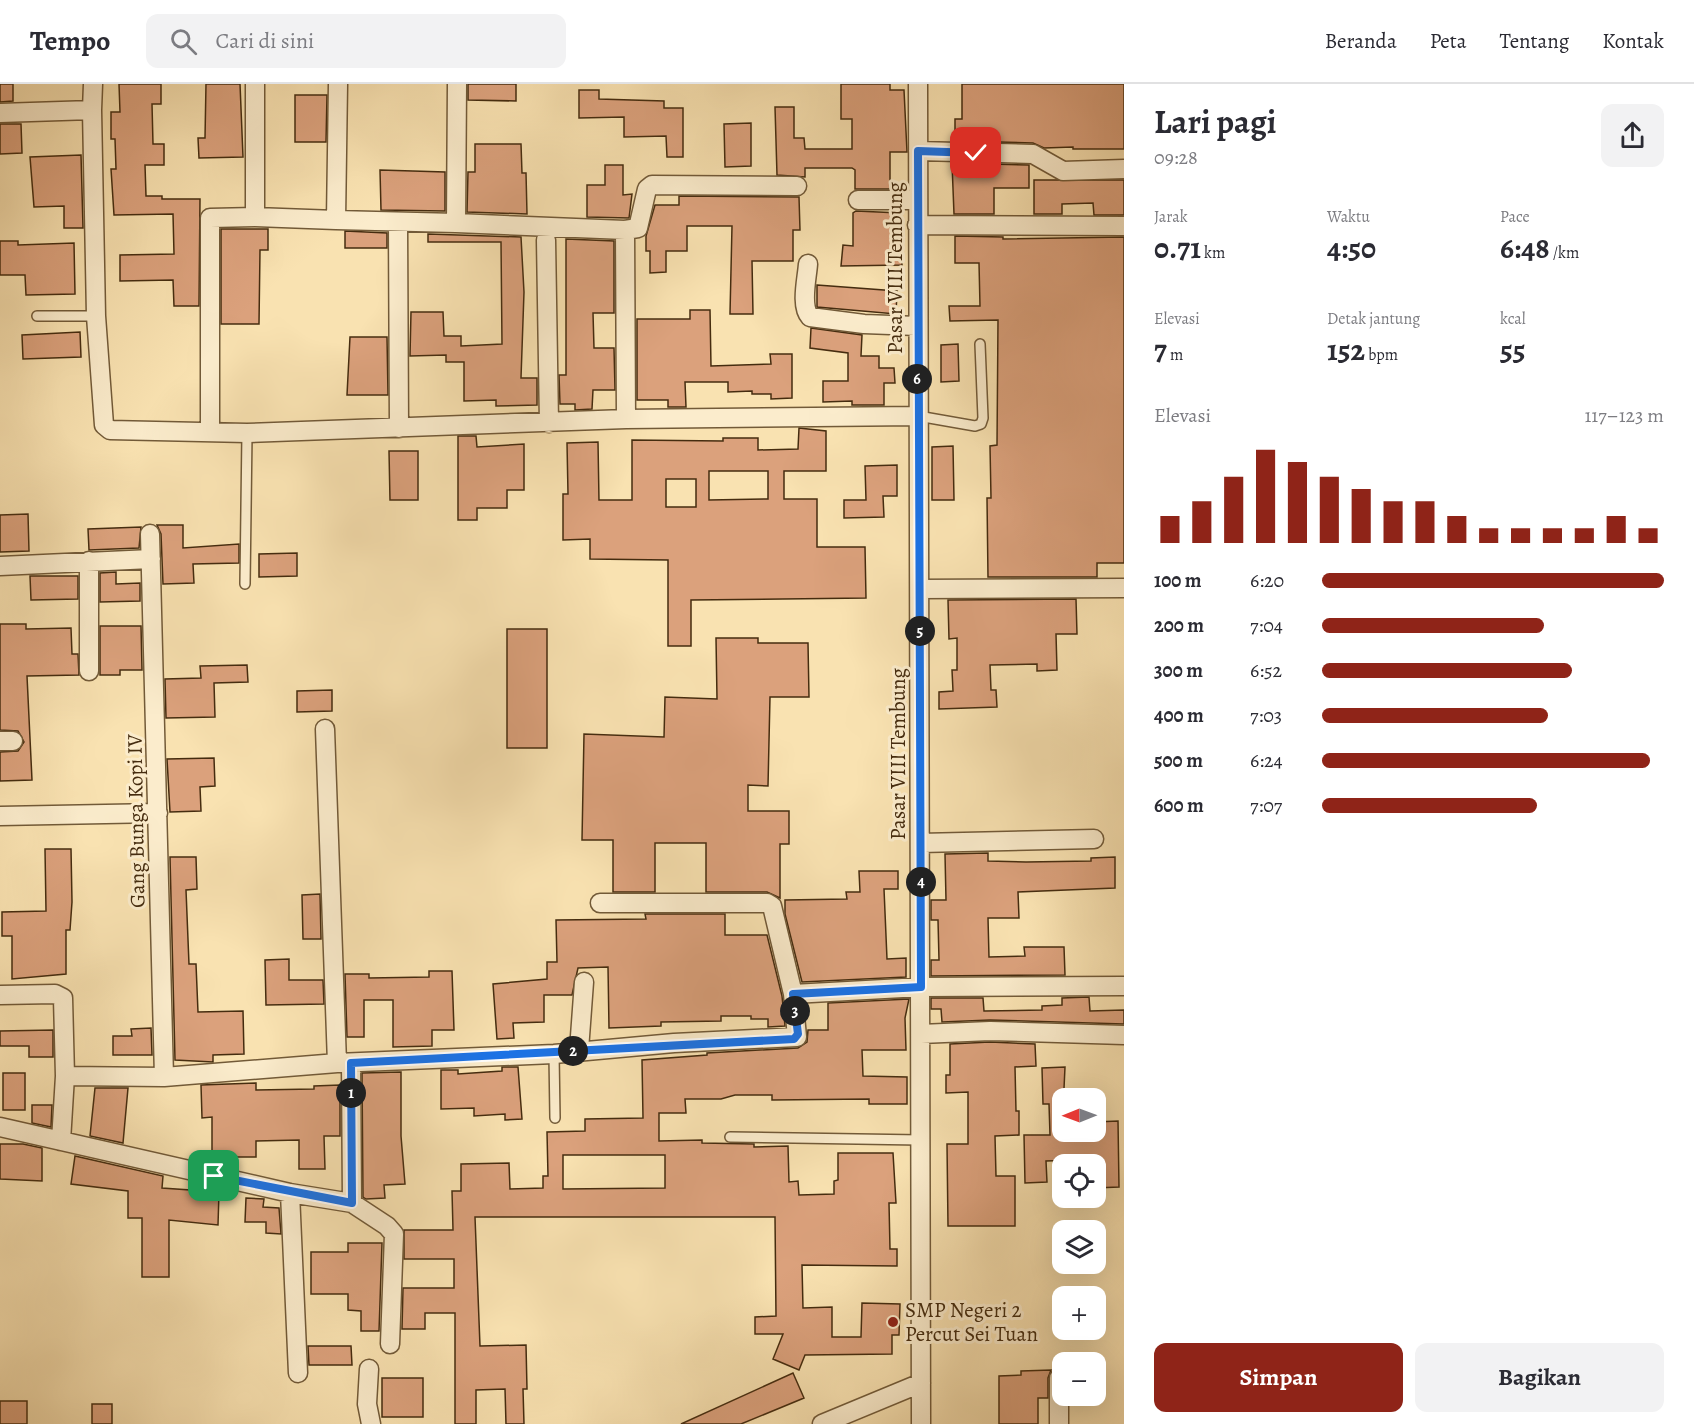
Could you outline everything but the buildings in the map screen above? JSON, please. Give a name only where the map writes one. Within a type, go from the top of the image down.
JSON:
[{"type":"street","points":[[93,84],[96,316],[106,428],[110,430],[247,433],[626,419],[918,416]]},
{"type":"street","points":[[255,84],[255,217]]},
{"type":"street","points":[[336,220],[339,84]]},
{"type":"street","points":[[456,223],[457,84]]},
{"type":"street","name":"Pasar VIII Tembung","points":[[918,84],[921,1420]]},
{"type":"street","points":[[0,113],[92,110]]},
{"type":"street","points":[[918,151],[1033,154],[1063,171],[1124,169]]},
{"type":"street","points":[[210,431],[210,218],[255,217],[625,230],[638,228],[647,189],[652,185],[797,186]]},
{"type":"street","points":[[858,200],[918,200]]},
{"type":"street","points":[[398,222],[399,428]]},
{"type":"street","points":[[917,225],[1124,226]]},
{"type":"street","points":[[625,230],[626,419]]},
{"type":"street","points":[[546,240],[549,423]]},
{"type":"street","points":[[808,264],[806,313],[810,317],[864,324],[917,326]]},
{"type":"street","name":"Gang Bunga Kopi IV","points":[[150,534],[164,1077]]},
{"type":"street","points":[[0,566],[89,561],[151,562]]},
{"type":"street","points":[[89,561],[89,671]]},
{"type":"street","points":[[920,585],[1124,588]]},
{"type":"street","points":[[325,729],[352,1203]]},
{"type":"street","points":[[0,816],[158,813]]},
{"type":"street","points":[[920,843],[1094,839]]},
{"type":"street","points":[[65,1076],[164,1077],[344,1063],[554,1054],[579,1050],[794,1039],[798,1034],[793,994],[775,910],[767,903],[600,903]]},
{"type":"street","points":[[579,1050],[584,982]]},
{"type":"street","points":[[793,994],[921,987],[1124,986]]},
{"type":"street","points":[[0,995],[59,995],[64,1001],[65,1076],[62,1141]]},
{"type":"street","points":[[921,1034],[990,1031],[1124,1035]]},
{"type":"street","points":[[0,1126],[290,1193],[352,1203],[387,1226],[394,1234],[390,1344]]},
{"type":"street","points":[[290,1193],[298,1373]]},
{"type":"street","points":[[369,1369],[367,1404],[371,1424]]},
{"type":"street","points":[[822,1424],[921,1388]]},
{"type":"street","points":[[1059,1406],[1059,1424]]},
{"type":"lane","points":[[37,316],[96,316]]},
{"type":"lane","points":[[918,416],[975,426],[981,424],[983,418],[980,344]]},
{"type":"lane","points":[[245,584],[247,433]]},
{"type":"lane","points":[[920,585],[1124,581]]},
{"type":"lane","points":[[554,1054],[555,1118]]},
{"type":"lane","points":[[730,1137],[921,1140]]},
{"type":"place","name":"SMP Negeri 2 Percut Sei Tuan","points":[[893,1322]]},
{"type":"route","points":[[214,1176],[290,1193],[352,1203],[351,1063],[554,1054],[674,1043],[794,1039],[798,1034],[793,994],[921,987],[918,151],[976,153]]}]
